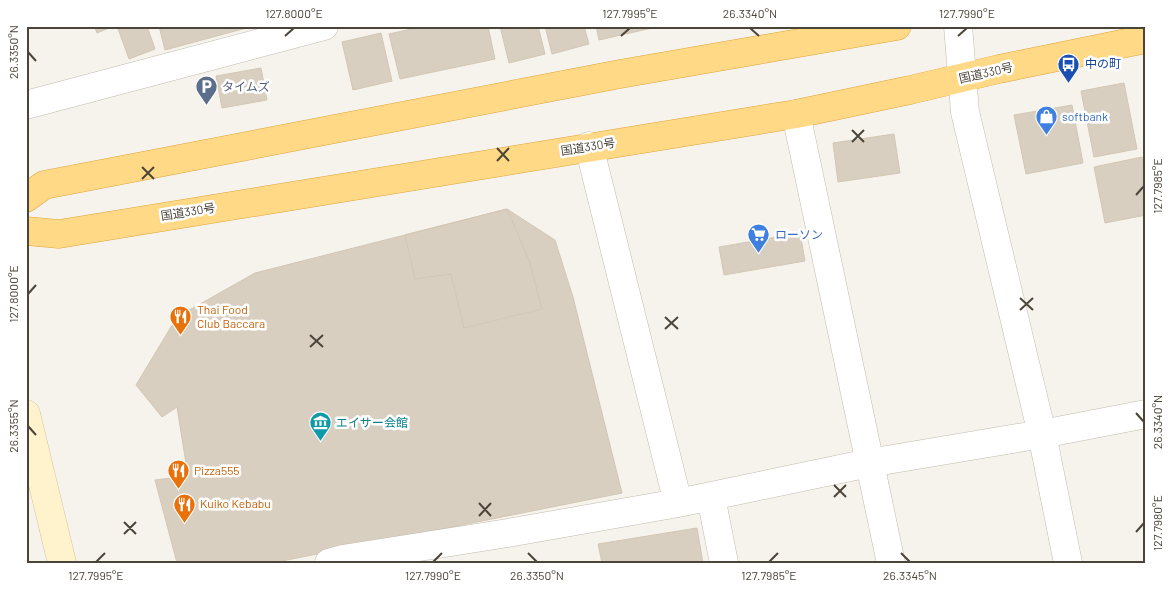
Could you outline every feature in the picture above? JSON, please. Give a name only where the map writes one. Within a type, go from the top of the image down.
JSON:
[{"type":"highway","points":[[26,198],[44,186],[54,184],[620,74],[897,26]]},
{"type":"highway","name":"国道330号","points":[[26,231],[59,234],[589,146],[796,114],[962,79],[999,69],[1144,46]]},
{"type":"main road","points":[[26,414],[62,563]]},
{"type":"street","points":[[26,104],[292,30],[324,26]]},
{"type":"street","points":[[958,26],[965,112],[1042,434],[1068,563]]},
{"type":"street","points":[[796,114],[891,563]]},
{"type":"street","points":[[589,146],[678,503]]},
{"type":"street","points":[[329,563],[343,559],[508,533],[711,497],[869,463],[1042,434],[1146,414]]},
{"type":"street","points":[[711,497],[724,563]]},
{"type":"building","points":[[94,26],[114,26],[97,33]]},
{"type":"building","points":[[117,26],[147,26],[155,49],[129,59]]},
{"type":"building","points":[[159,26],[250,26],[250,27],[165,50]]},
{"type":"building","points":[[425,26],[488,26],[495,59],[400,79],[389,34]]},
{"type":"building","points":[[500,26],[538,26],[545,54],[509,63]]},
{"type":"building","points":[[545,26],[584,26],[589,44],[552,54]]},
{"type":"building","points":[[596,26],[652,26],[652,28],[599,40]]},
{"type":"building","points":[[381,33],[392,81],[353,90],[342,42]]},
{"type":"building","points":[[261,68],[267,100],[222,108],[216,76]]},
{"type":"building","points":[[1124,83],[1137,149],[1094,157],[1081,91]]},
{"type":"building","points":[[1072,105],[1083,163],[1026,174],[1014,115]]},
{"type":"building","points":[[894,134],[900,173],[838,182],[833,143]]},
{"type":"building","points":[[1142,157],[1146,174],[1146,215],[1105,223],[1094,167]]},
{"type":"building","points":[[507,209],[555,240],[573,297],[622,493],[272,563],[177,563],[155,480],[188,476],[177,407],[162,417],[136,385],[177,317],[255,273]]},
{"type":"building","points":[[507,209],[529,260],[542,309],[464,328],[451,274],[415,279],[405,235]]},
{"type":"building","points":[[800,233],[805,261],[724,275],[719,247]]},
{"type":"building","points":[[697,528],[703,563],[602,563],[598,544]]},
{"type":"place","name":"中の町","points":[[1069,83]]},
{"type":"place","name":"タイムズ","points":[[206,106]]},
{"type":"place","name":"softbank","points":[[1046,136]]},
{"type":"place","name":"ローソン","points":[[759,254]]},
{"type":"place","name":"Thai Food Club Baccara","points":[[181,336]]},
{"type":"place","name":"エイサー会館","points":[[320,442]]},
{"type":"place","name":"Pizza555","points":[[178,490]]},
{"type":"place","name":"Kuiko Kebabu","points":[[184,523]]}]
